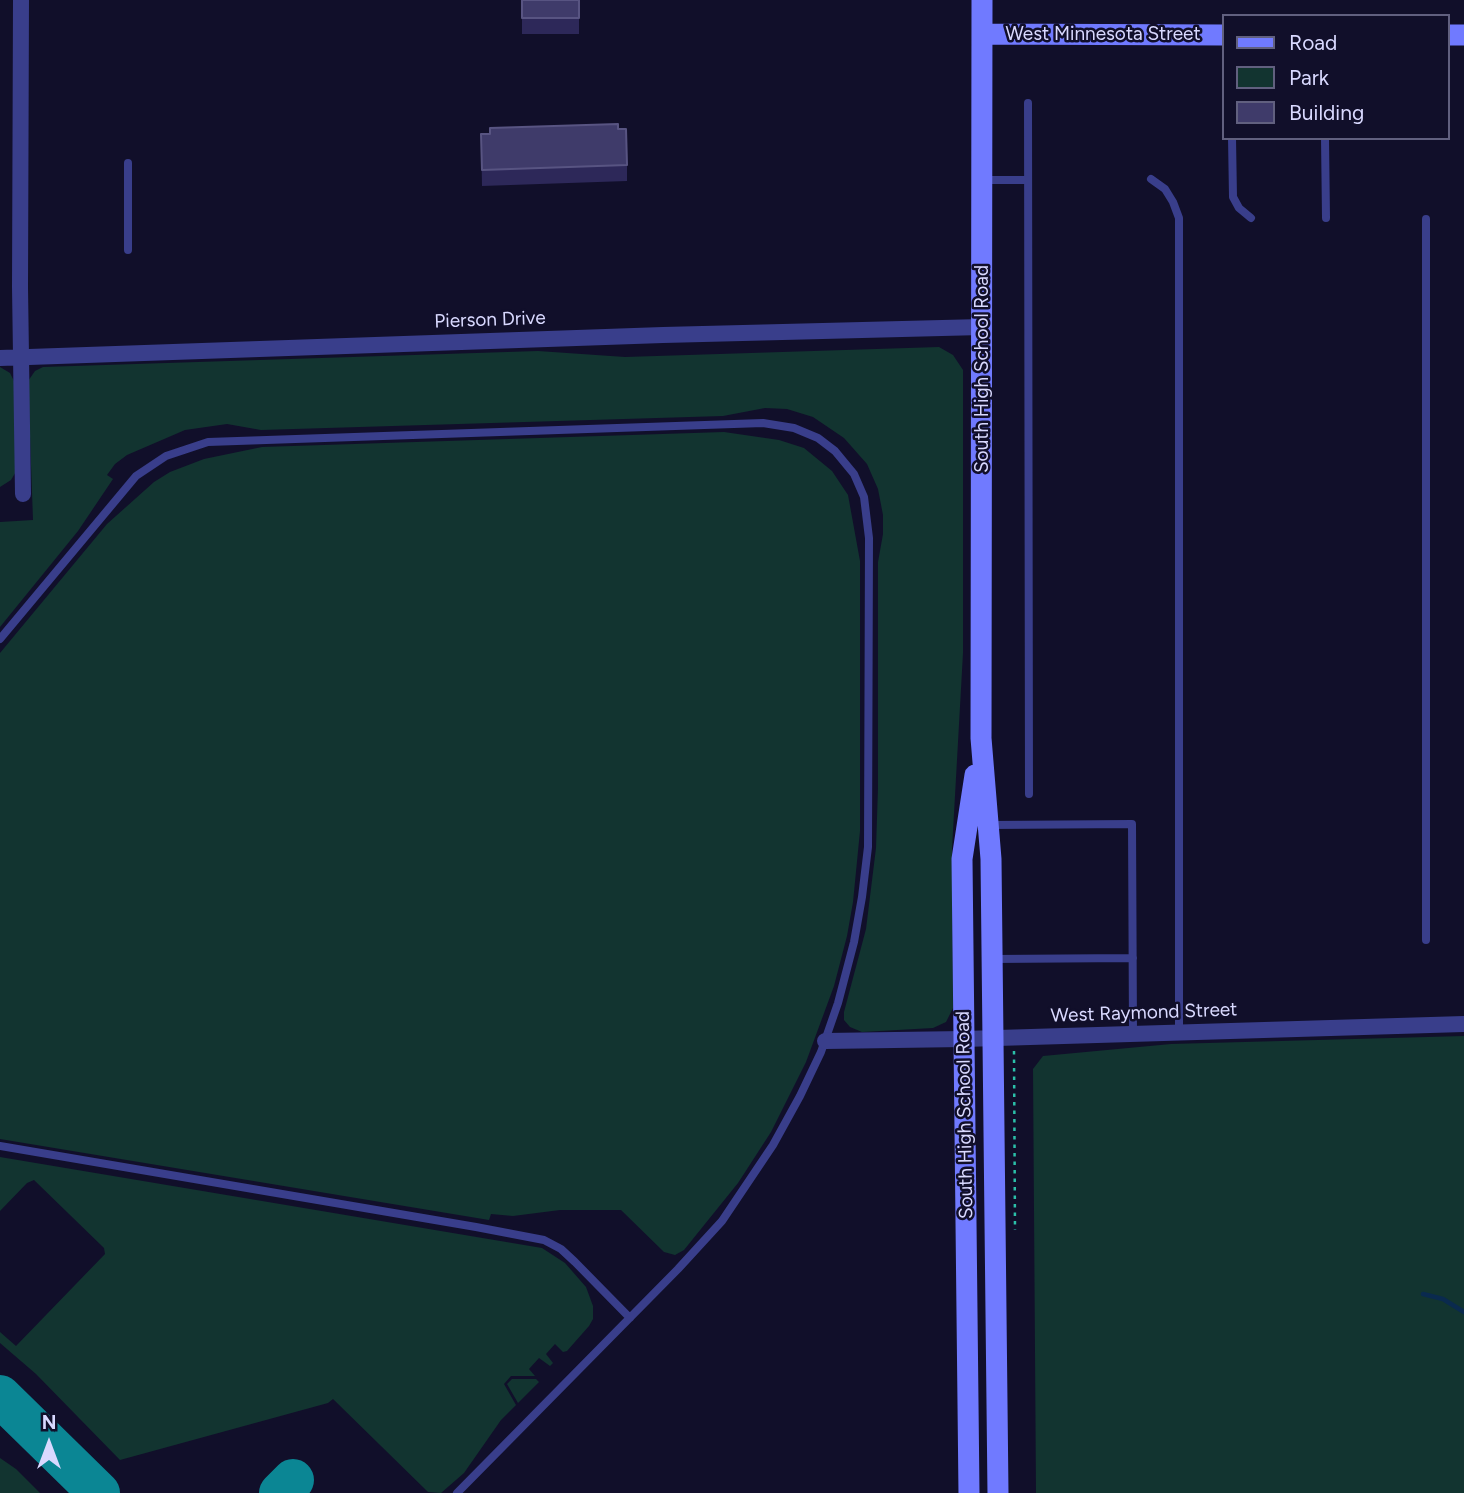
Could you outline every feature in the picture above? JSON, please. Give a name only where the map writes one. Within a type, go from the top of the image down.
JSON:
[{"type":"street","points":[[20,0],[23,494]]},
{"type":"street","name":"South High School Road","points":[[982,0],[981,738],[988,825],[992,960],[998,1493]]},
{"type":"street","name":"West Minnesota Street","points":[[982,34],[1222,34]]},
{"type":"street","name":"Pierson Drive","points":[[0,358],[649,335],[982,327]]},
{"type":"street","name":"South High School Road","points":[[969,1493],[962,859],[981,738]]},
{"type":"street","name":"West Raymond Street","points":[[824,1041],[1464,1024]]},
{"type":"lane","points":[[1028,103],[1029,794]]},
{"type":"lane","points":[[1232,140],[1233,197],[1239,208],[1251,218]]},
{"type":"lane","points":[[1325,140],[1326,218]]},
{"type":"lane","points":[[128,163],[128,250]]},
{"type":"lane","points":[[982,180],[1028,180]]},
{"type":"lane","points":[[1151,180],[1165,189],[1179,218],[1179,1032]]},
{"type":"lane","points":[[1426,219],[1426,940]]},
{"type":"lane","points":[[0,639],[131,482],[156,461],[197,444],[242,439],[748,423],[783,425],[806,432],[835,451],[854,474],[864,497],[869,538],[867,859],[854,942],[838,1003],[824,1041],[788,1119],[743,1192],[713,1230],[457,1493]]},
{"type":"lane","points":[[988,825],[1132,824],[1133,1034]]},
{"type":"lane","points":[[992,960],[1133,958]]},
{"type":"lane","points":[[0,1146],[544,1240],[561,1249],[630,1318]]},
{"type":"green space","points":[[939,347],[953,355],[963,370],[963,653],[952,849],[953,1008],[946,1022],[933,1028],[862,1032],[850,1027],[844,1020],[866,929],[876,848],[878,562],[883,515],[878,489],[867,464],[844,438],[813,417],[787,409],[765,408],[723,416],[261,430],[227,424],[185,430],[127,455],[115,464],[107,475],[113,479],[78,531],[0,627],[0,522],[33,520],[28,381],[35,371],[43,367],[538,351],[625,357]]},
{"type":"green space","points":[[0,367],[10,373],[15,383],[17,470],[11,480],[0,487]]},
{"type":"green space","points":[[724,432],[779,440],[804,448],[832,471],[848,495],[860,561],[860,831],[847,936],[834,986],[806,1062],[771,1132],[738,1183],[684,1250],[675,1255],[664,1252],[621,1210],[560,1210],[513,1216],[491,1214],[489,1220],[0,1139],[0,653],[107,524],[154,482],[170,472],[204,459],[262,447]]},
{"type":"green space","points":[[1464,1036],[1464,1493],[1036,1493],[1033,1069],[1043,1056],[1171,1044]]},
{"type":"green space","points":[[0,1157],[542,1248],[565,1263],[586,1287],[593,1306],[593,1319],[567,1351],[563,1352],[555,1344],[546,1354],[553,1363],[550,1366],[539,1358],[529,1369],[535,1376],[511,1376],[504,1384],[516,1405],[501,1420],[464,1473],[441,1493],[428,1492],[333,1399],[328,1403],[120,1460],[36,1374],[0,1343],[0,1332],[16,1346],[105,1254],[104,1248],[34,1180],[27,1183],[0,1211]]},
{"type":"green space","points":[[512,1379],[536,1379],[539,1382],[518,1403],[507,1384]]},
{"type":"green space","points":[[0,1458],[16,1469],[40,1493],[0,1493]]},
{"type":"building","points":[[522,0],[579,0],[579,18],[522,18]]},
{"type":"building","points":[[618,124],[618,129],[626,129],[627,165],[482,170],[481,134],[490,134],[490,128]]},
{"type":"waterway","points":[[1423,1294],[1443,1299],[1464,1312]]},
{"type":"taxiway","points":[[0,1396],[99,1493]]},
{"type":"taxiway","points":[[280,1493],[293,1480]]}]
